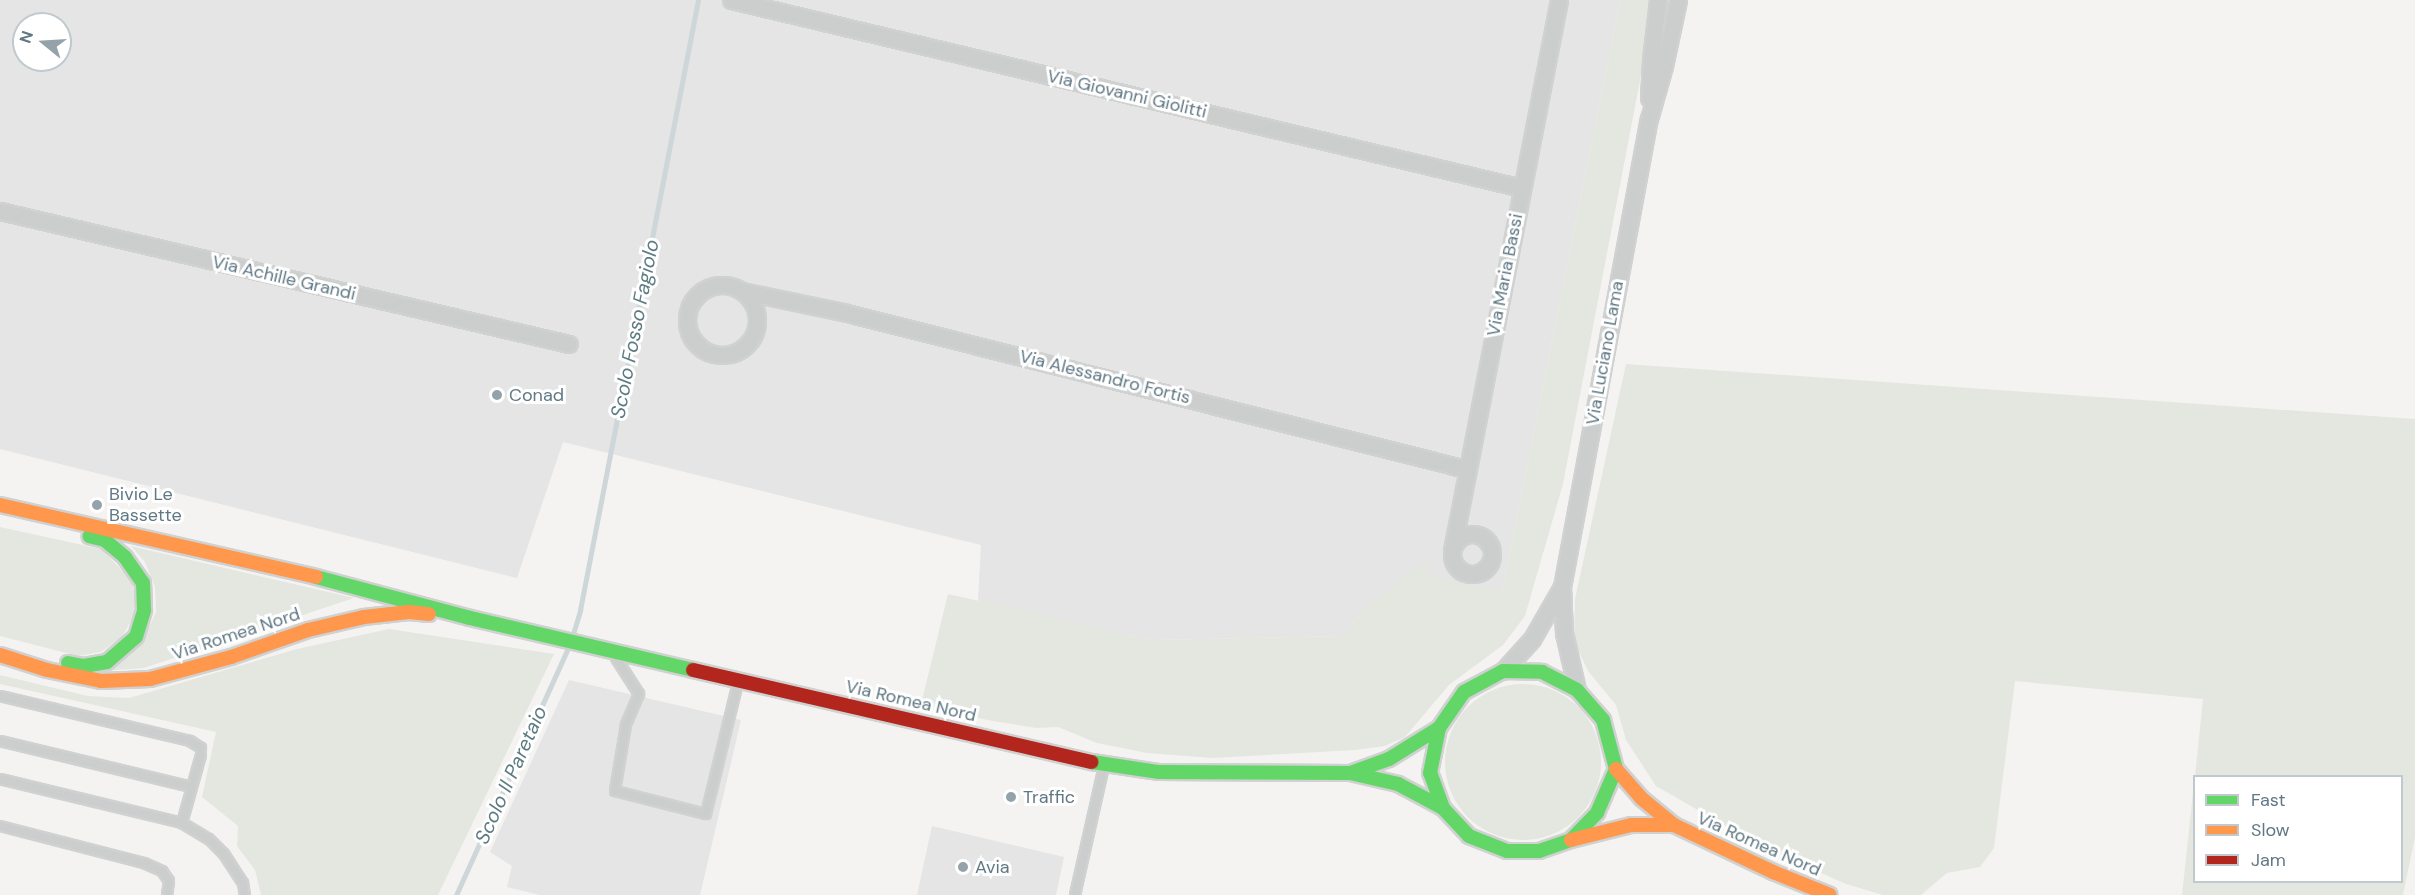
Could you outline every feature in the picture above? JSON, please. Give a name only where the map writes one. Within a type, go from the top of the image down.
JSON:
[{"type":"main road","name":"Via Romea Nord","points":[[0,505],[359,587],[470,618],[591,644],[1104,764],[1159,772],[1350,773],[1398,784],[1443,808]]},
{"type":"main road","name":"Via Romea Nord","points":[[15,659],[47,658],[84,666],[107,662],[136,637],[144,610],[143,582],[125,557],[105,540],[69,530],[20,510]]},
{"type":"main road","name":"Via Romea Nord","points":[[0,655],[47,670],[101,681],[150,680],[231,657],[308,630],[364,617],[409,612],[470,618]]},
{"type":"main road","points":[[1503,671],[1542,672],[1577,690],[1603,720],[1616,769],[1597,813],[1571,840],[1539,851],[1507,851],[1469,836],[1443,808],[1430,773],[1439,728],[1464,692],[1503,671]]},
{"type":"main road","name":"Via Romea Nord","points":[[1350,773],[1389,759],[1439,728]]},
{"type":"main road","name":"Via Romea Nord","points":[[1616,769],[1641,798],[1674,825],[1773,872],[1830,895]]},
{"type":"main road","name":"Via Romea Nord","points":[[1571,840],[1631,825],[1674,825]]},
{"type":"street","name":"Via Giovanni Giolitti","points":[[733,0],[1522,188]]},
{"type":"street","name":"Via Maria Bassi","points":[[1452,551],[1466,469],[1559,0]]},
{"type":"street","name":"Via Luciano Lama","points":[[1649,119],[1650,60],[1658,0]]},
{"type":"street","name":"Via Luciano Lama","points":[[1577,690],[1564,633],[1562,587],[1649,119],[1664,66],[1677,0]]},
{"type":"street","name":"Via Achille Grandi","points":[[0,211],[569,344]]},
{"type":"street","name":"Via Alessandro Fortis","points":[[742,291],[755,309],[757,321],[749,343],[736,352],[724,355],[705,350],[695,342],[688,328],[688,316],[696,298],[705,290],[719,285],[731,286],[742,291],[869,318],[1466,469]]},
{"type":"street","name":"Via Luciano Lama","points":[[1503,671],[1532,639],[1562,587]]},
{"type":"lane","points":[[610,649],[639,694],[626,725],[615,791],[706,814],[738,679]]},
{"type":"lane","points":[[0,696],[190,741],[201,748],[182,823]]},
{"type":"lane","points":[[0,741],[192,787]]},
{"type":"lane","points":[[1075,895],[1104,764]]},
{"type":"lane","points":[[0,779],[182,823],[209,839],[224,855],[243,883],[245,895]]},
{"type":"lane","points":[[0,826],[144,863],[162,871],[169,881],[167,895]]},
{"type":"shaded area","points":[[0,0],[1620,0],[1502,591],[1368,606],[1343,636],[1152,640],[978,601],[981,545],[563,442],[517,578],[0,449]]},
{"type":"shaded area","points":[[1620,0],[1649,0],[1642,70],[1563,484],[1525,616],[1503,645],[1449,685],[1405,737],[1385,746],[1355,750],[1212,758],[1147,753],[1097,743],[1058,727],[1036,728],[987,720],[921,704],[948,594],[1152,640],[1343,636],[1368,606],[1403,576],[1429,563],[1427,576],[1502,591]]},
{"type":"shaded area","points":[[1626,364],[2415,419],[2415,837],[2403,895],[2182,895],[2193,792],[2193,883],[2403,883],[2403,775],[2195,775],[2203,699],[2015,681],[1994,848],[1980,867],[1947,873],[1921,895],[1883,895],[1846,884],[1762,847],[1656,786],[1626,740],[1616,705],[1588,671],[1574,641],[1575,599]]},
{"type":"shaded area","points":[[0,527],[101,549],[133,581],[136,612],[122,637],[101,652],[78,656],[0,636]]},
{"type":"shaded area","points":[[131,546],[354,598],[144,668],[104,671],[144,638],[156,612],[155,587],[145,562]]},
{"type":"shaded area","points":[[389,629],[554,654],[438,895],[261,895],[255,870],[237,846],[238,826],[202,797],[216,732],[0,684],[0,675],[88,696],[129,698],[297,649]]},
{"type":"shaded area","points":[[569,680],[741,720],[700,895],[540,895],[507,887],[512,866],[490,852]]},
{"type":"shaded area","points":[[1523,684],[1553,690],[1578,707],[1595,732],[1601,762],[1595,792],[1578,817],[1553,834],[1523,840],[1493,834],[1468,817],[1451,792],[1445,762],[1451,732],[1468,707],[1493,690]]},
{"type":"shaded area","points":[[932,826],[1064,857],[1056,895],[917,895]]},
{"type":"waterway","name":"Scolo Fosso Fagiolo","points":[[572,637],[580,610],[698,0]]},
{"type":"waterway","name":"Scolo Il Paretaio","points":[[456,895],[569,646]]},
{"type":"traffic: fast","points":[[68,663],[84,666],[107,662],[136,637],[144,610],[143,583],[125,557],[105,540],[89,536]]},
{"type":"traffic: fast","points":[[316,577],[470,618],[693,670]]},
{"type":"traffic: fast","points":[[1503,671],[1542,672],[1577,690],[1603,720],[1616,769],[1597,813],[1571,840],[1539,851],[1507,851],[1469,836],[1443,808],[1430,773],[1439,728],[1464,692],[1503,671]]},
{"type":"traffic: fast","points":[[1350,773],[1389,759],[1439,728]]},
{"type":"traffic: fast","points":[[1092,762],[1159,772],[1350,773],[1398,784],[1443,808]]},
{"type":"traffic: slow","points":[[0,505],[316,577]]},
{"type":"traffic: slow","points":[[0,655],[47,670],[101,681],[150,679],[231,657],[308,630],[364,617],[409,612],[429,614]]},
{"type":"traffic: slow","points":[[1616,769],[1641,798],[1674,825],[1773,872],[1830,895]]},
{"type":"traffic: slow","points":[[1571,840],[1631,825],[1674,825]]},
{"type":"traffic: jam","points":[[693,670],[1092,762]]},
{"type":"place","name":"Conad","points":[[497,395]]},
{"type":"place","name":"Bivio Le Bassette","points":[[97,505]]},
{"type":"place","name":"Traffic","points":[[1011,797]]},
{"type":"place","name":"Avia","points":[[963,867]]}]
